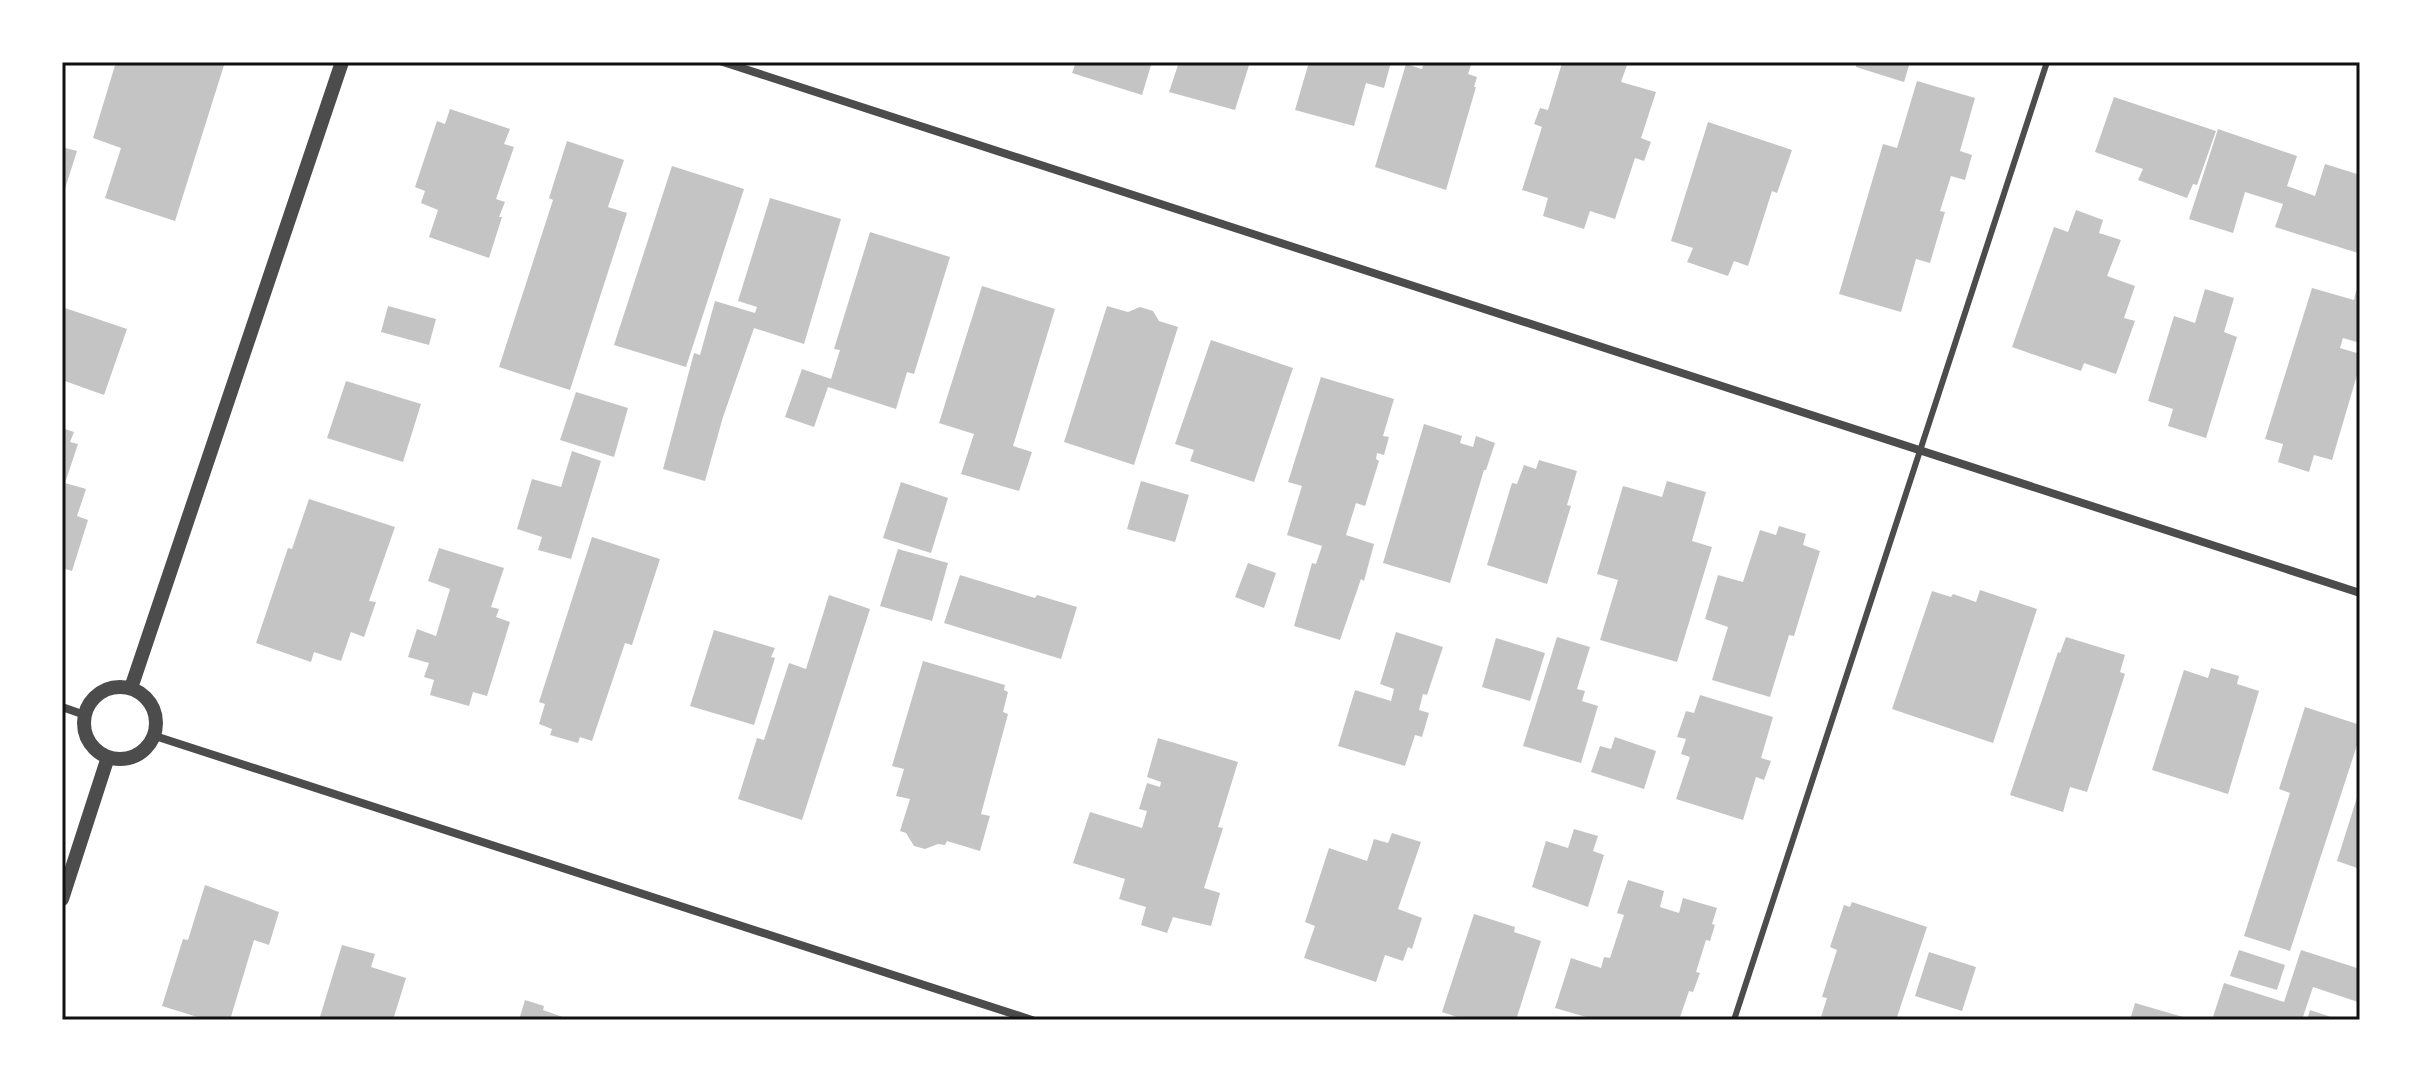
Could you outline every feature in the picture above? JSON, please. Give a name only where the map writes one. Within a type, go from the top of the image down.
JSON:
[{"type":"street","points":[[131,688],[342,62]]},
{"type":"street","points":[[723,62],[2360,593]]},
{"type":"street","points":[[131,688],[149,700],[155,711],[155,736],[139,754],[127,759],[108,757],[96,750],[88,740],[84,730],[87,707],[103,690],[131,688]]},
{"type":"street","points":[[62,707],[85,715]]},
{"type":"street","points":[[155,736],[1032,1020]]},
{"type":"street","points":[[62,899],[108,757]]},
{"type":"lane","points":[[1734,1020],[2047,62]]},
{"type":"building","points":[[116,62],[225,62],[175,221],[105,198],[121,148],[93,138]]},
{"type":"building","points":[[1076,62],[1152,62],[1142,95],[1072,73]]},
{"type":"building","points":[[1179,62],[1250,62],[1235,110],[1169,92]]},
{"type":"building","points":[[1309,62],[1391,62],[1384,88],[1366,83],[1354,126],[1295,110]]},
{"type":"building","points":[[1424,62],[1472,62],[1468,74],[1477,77],[1446,190],[1375,167],[1406,64],[1422,69]]},
{"type":"building","points":[[1618,62],[1627,65],[1621,82],[1656,92],[1641,138],[1651,142],[1644,161],[1635,158],[1615,219],[1590,211],[1584,229],[1543,216],[1548,198],[1522,190],[1542,127],[1534,124],[1540,108],[1548,110],[1562,63]]},
{"type":"building","points":[[1857,62],[1910,62],[1904,82],[1856,67]]},
{"type":"building","points":[[1917,81],[1975,98],[1960,151],[1972,155],[1965,180],[1951,176],[1940,211],[1945,212],[1930,263],[1916,259],[1901,312],[1839,294],[1883,144],[1897,148]]},
{"type":"building","points":[[2114,97],[2216,131],[2197,185],[2193,184],[2187,198],[2138,180],[2143,169],[2095,152]]},
{"type":"building","points":[[450,109],[510,129],[504,144],[514,147],[496,199],[505,202],[489,258],[429,237],[438,210],[421,203],[425,191],[415,187],[437,121],[445,124]]},
{"type":"building","points":[[1708,122],[1792,150],[1777,193],[1772,191],[1748,266],[1734,261],[1728,276],[1687,262],[1693,248],[1671,241]]},
{"type":"building","points":[[2218,129],[2297,156],[2287,186],[2315,196],[2325,164],[2360,175],[2358,253],[2275,227],[2283,204],[2245,192],[2233,233],[2189,219]]},
{"type":"building","points":[[567,141],[624,160],[608,207],[627,213],[570,390],[499,367],[553,200],[549,198]]},
{"type":"building","points":[[62,147],[77,151],[63,195],[62,195]]},
{"type":"building","points":[[672,166],[744,189],[686,367],[614,345]]},
{"type":"building","points":[[770,198],[841,219],[804,344],[754,328],[705,481],[663,469],[694,353],[700,355],[715,301],[755,313],[757,307],[738,301]]},
{"type":"building","points":[[2076,210],[2103,220],[2099,233],[2121,240],[2107,276],[2135,286],[2124,318],[2135,321],[2116,374],[2084,363],[2081,371],[2012,347],[2054,227],[2068,232]]},
{"type":"building","points":[[870,232],[950,257],[914,374],[907,372],[896,409],[828,387],[814,427],[785,417],[802,369],[831,379],[840,350],[834,349]]},
{"type":"building","points":[[982,286],[1055,309],[1013,446],[1032,452],[1019,491],[961,474],[974,434],[939,423]]},
{"type":"building","points":[[2312,288],[2354,300],[2356,291],[2360,292],[2360,343],[2343,338],[2340,348],[2360,354],[2360,365],[2332,460],[2314,455],[2309,472],[2278,462],[2283,444],[2265,439]]},
{"type":"building","points":[[2205,289],[2234,298],[2224,332],[2237,337],[2206,438],[2168,426],[2173,409],[2148,401],[2174,316],[2195,323]]},
{"type":"building","points":[[388,306],[436,319],[429,345],[381,332]]},
{"type":"building","points":[[1107,306],[1128,312],[1140,307],[1153,311],[1159,321],[1178,327],[1134,465],[1064,442]]},
{"type":"building","points":[[62,307],[127,329],[104,395],[62,380]]},
{"type":"building","points":[[1211,340],[1293,368],[1254,482],[1190,461],[1194,450],[1175,444]]},
{"type":"building","points":[[1321,377],[1394,399],[1383,436],[1389,437],[1384,455],[1377,453],[1376,459],[1379,461],[1365,506],[1356,503],[1346,535],[1374,544],[1364,581],[1361,579],[1340,640],[1294,626],[1312,563],[1316,564],[1322,546],[1287,535],[1302,486],[1288,482]]},
{"type":"building","points":[[346,381],[421,404],[403,462],[327,438]]},
{"type":"building","points":[[576,392],[628,408],[614,457],[560,440]]},
{"type":"building","points":[[1424,424],[1462,436],[1460,443],[1473,447],[1476,436],[1495,443],[1450,583],[1383,563]]},
{"type":"building","points":[[62,428],[74,432],[70,442],[78,444],[65,483],[86,489],[77,516],[88,520],[72,571],[62,568]]},
{"type":"building","points":[[572,451],[601,461],[571,559],[538,550],[542,537],[517,529],[532,479],[561,487]]},
{"type":"building","points":[[1539,460],[1577,471],[1567,505],[1571,506],[1547,584],[1487,565],[1512,483],[1517,484],[1524,465],[1536,469]]},
{"type":"building","points":[[1141,481],[1189,495],[1175,542],[1127,529]]},
{"type":"building","points":[[1667,481],[1706,492],[1692,541],[1712,547],[1677,662],[1600,640],[1618,580],[1597,574],[1623,486],[1662,497]]},
{"type":"building","points":[[901,482],[948,498],[931,553],[883,538]]},
{"type":"building","points":[[309,499],[395,527],[369,601],[376,602],[364,637],[351,632],[341,661],[314,652],[311,662],[256,643],[288,548],[292,549]]},
{"type":"building","points":[[1779,526],[1806,534],[1803,545],[1820,551],[1794,636],[1789,635],[1770,697],[1712,680],[1728,627],[1705,619],[1718,575],[1743,582],[1760,530],[1776,535]]},
{"type":"building","points":[[592,537],[660,559],[632,645],[625,643],[592,741],[580,737],[578,743],[550,735],[552,729],[539,724],[545,704],[539,702]]},
{"type":"building","points":[[439,548],[504,568],[491,607],[499,609],[496,617],[510,622],[487,696],[473,692],[469,706],[430,695],[434,680],[424,677],[429,663],[408,657],[417,629],[436,636],[450,589],[428,581]]},
{"type":"building","points":[[898,549],[948,563],[932,621],[880,606]]},
{"type":"building","points":[[1248,563],[1276,573],[1264,608],[1235,597]]},
{"type":"building","points":[[960,575],[1077,607],[1061,659],[944,623]]},
{"type":"building","points":[[1980,590],[2037,609],[1993,743],[1892,709],[1932,591],[1976,602]]},
{"type":"building","points":[[829,595],[870,609],[802,820],[738,799],[757,738],[764,740],[789,663],[806,669]]},
{"type":"building","points":[[714,630],[775,648],[771,657],[775,658],[754,725],[690,706]]},
{"type":"building","points":[[1396,632],[1443,647],[1419,710],[1429,713],[1422,737],[1415,735],[1405,766],[1338,746],[1355,690],[1391,701],[1394,689],[1380,684]]},
{"type":"building","points":[[1557,637],[1590,647],[1577,689],[1585,691],[1582,701],[1598,706],[1581,763],[1523,746]]},
{"type":"building","points":[[2066,637],[2125,655],[2120,672],[2125,674],[2087,792],[2070,787],[2063,812],[2010,795],[2058,652]]},
{"type":"building","points":[[1496,638],[1545,653],[1530,701],[1482,687]]},
{"type":"building","points":[[923,661],[1005,685],[1004,690],[1008,692],[1003,712],[1008,714],[981,814],[990,816],[980,851],[947,841],[945,845],[925,849],[914,846],[906,833],[900,831],[910,799],[896,796],[904,769],[892,766]]},
{"type":"building","points":[[2211,668],[2239,676],[2237,684],[2259,691],[2228,794],[2152,770],[2184,670],[2208,678]]},
{"type":"building","points":[[1700,695],[1773,717],[1761,758],[1771,761],[1764,780],[1756,777],[1743,820],[1676,799],[1690,757],[1681,754],[1686,739],[1677,737],[1686,711],[1694,713]]},
{"type":"building","points":[[2305,707],[2360,725],[2360,736],[2290,951],[2244,936],[2290,793],[2279,789]]},
{"type":"building","points":[[1615,737],[1656,751],[1644,789],[1591,772],[1600,746],[1611,749]]},
{"type":"building","points":[[1158,738],[1238,762],[1218,827],[1223,828],[1204,888],[1220,893],[1211,926],[1173,917],[1167,933],[1141,925],[1146,907],[1119,899],[1125,879],[1073,863],[1090,812],[1142,828],[1147,811],[1139,809],[1147,783],[1160,787],[1161,782],[1147,777]]},
{"type":"building","points":[[2360,791],[2360,869],[2337,861]]},
{"type":"building","points":[[1574,829],[1598,836],[1593,851],[1604,855],[1588,907],[1532,887],[1546,841],[1568,848]]},
{"type":"building","points":[[1392,833],[1421,842],[1398,909],[1422,918],[1412,949],[1408,947],[1403,961],[1385,955],[1376,982],[1304,958],[1315,926],[1305,922],[1329,848],[1367,861],[1374,839],[1388,843]]},
{"type":"building","points":[[1628,880],[1664,891],[1660,907],[1679,913],[1683,898],[1717,908],[1710,941],[1706,940],[1696,972],[1700,973],[1693,992],[1689,991],[1679,1020],[1585,1020],[1586,1017],[1555,1008],[1571,958],[1601,968],[1604,957],[1610,958],[1624,915],[1617,913]]},
{"type":"building","points":[[205,885],[279,912],[269,945],[254,940],[230,1020],[207,1020],[162,1006],[183,939],[188,940]]},
{"type":"building","points":[[1852,902],[1927,927],[1896,1020],[1820,1020],[1827,998],[1822,997],[1837,950],[1830,947],[1844,905],[1850,907]]},
{"type":"building","points":[[1474,914],[1515,927],[1514,932],[1541,941],[1516,1020],[1466,1020],[1442,1012]]},
{"type":"building","points":[[342,945],[375,954],[371,967],[406,978],[393,1020],[319,1020]]},
{"type":"building","points":[[2239,950],[2285,965],[2277,990],[2230,976]]},
{"type":"building","points":[[2301,950],[2360,969],[2358,1002],[2313,987],[2302,1020],[2212,1020],[2224,983],[2284,1002]]},
{"type":"building","points":[[1929,952],[1976,967],[1962,1011],[1915,996]]},
{"type":"building","points":[[525,1000],[544,1006],[543,1010],[571,1020],[519,1020]]},
{"type":"building","points":[[2135,1003],[2190,1019],[2190,1020],[2130,1020]]},
{"type":"building","points":[[2310,1010],[2337,1019],[2337,1020],[2307,1020]]}]
